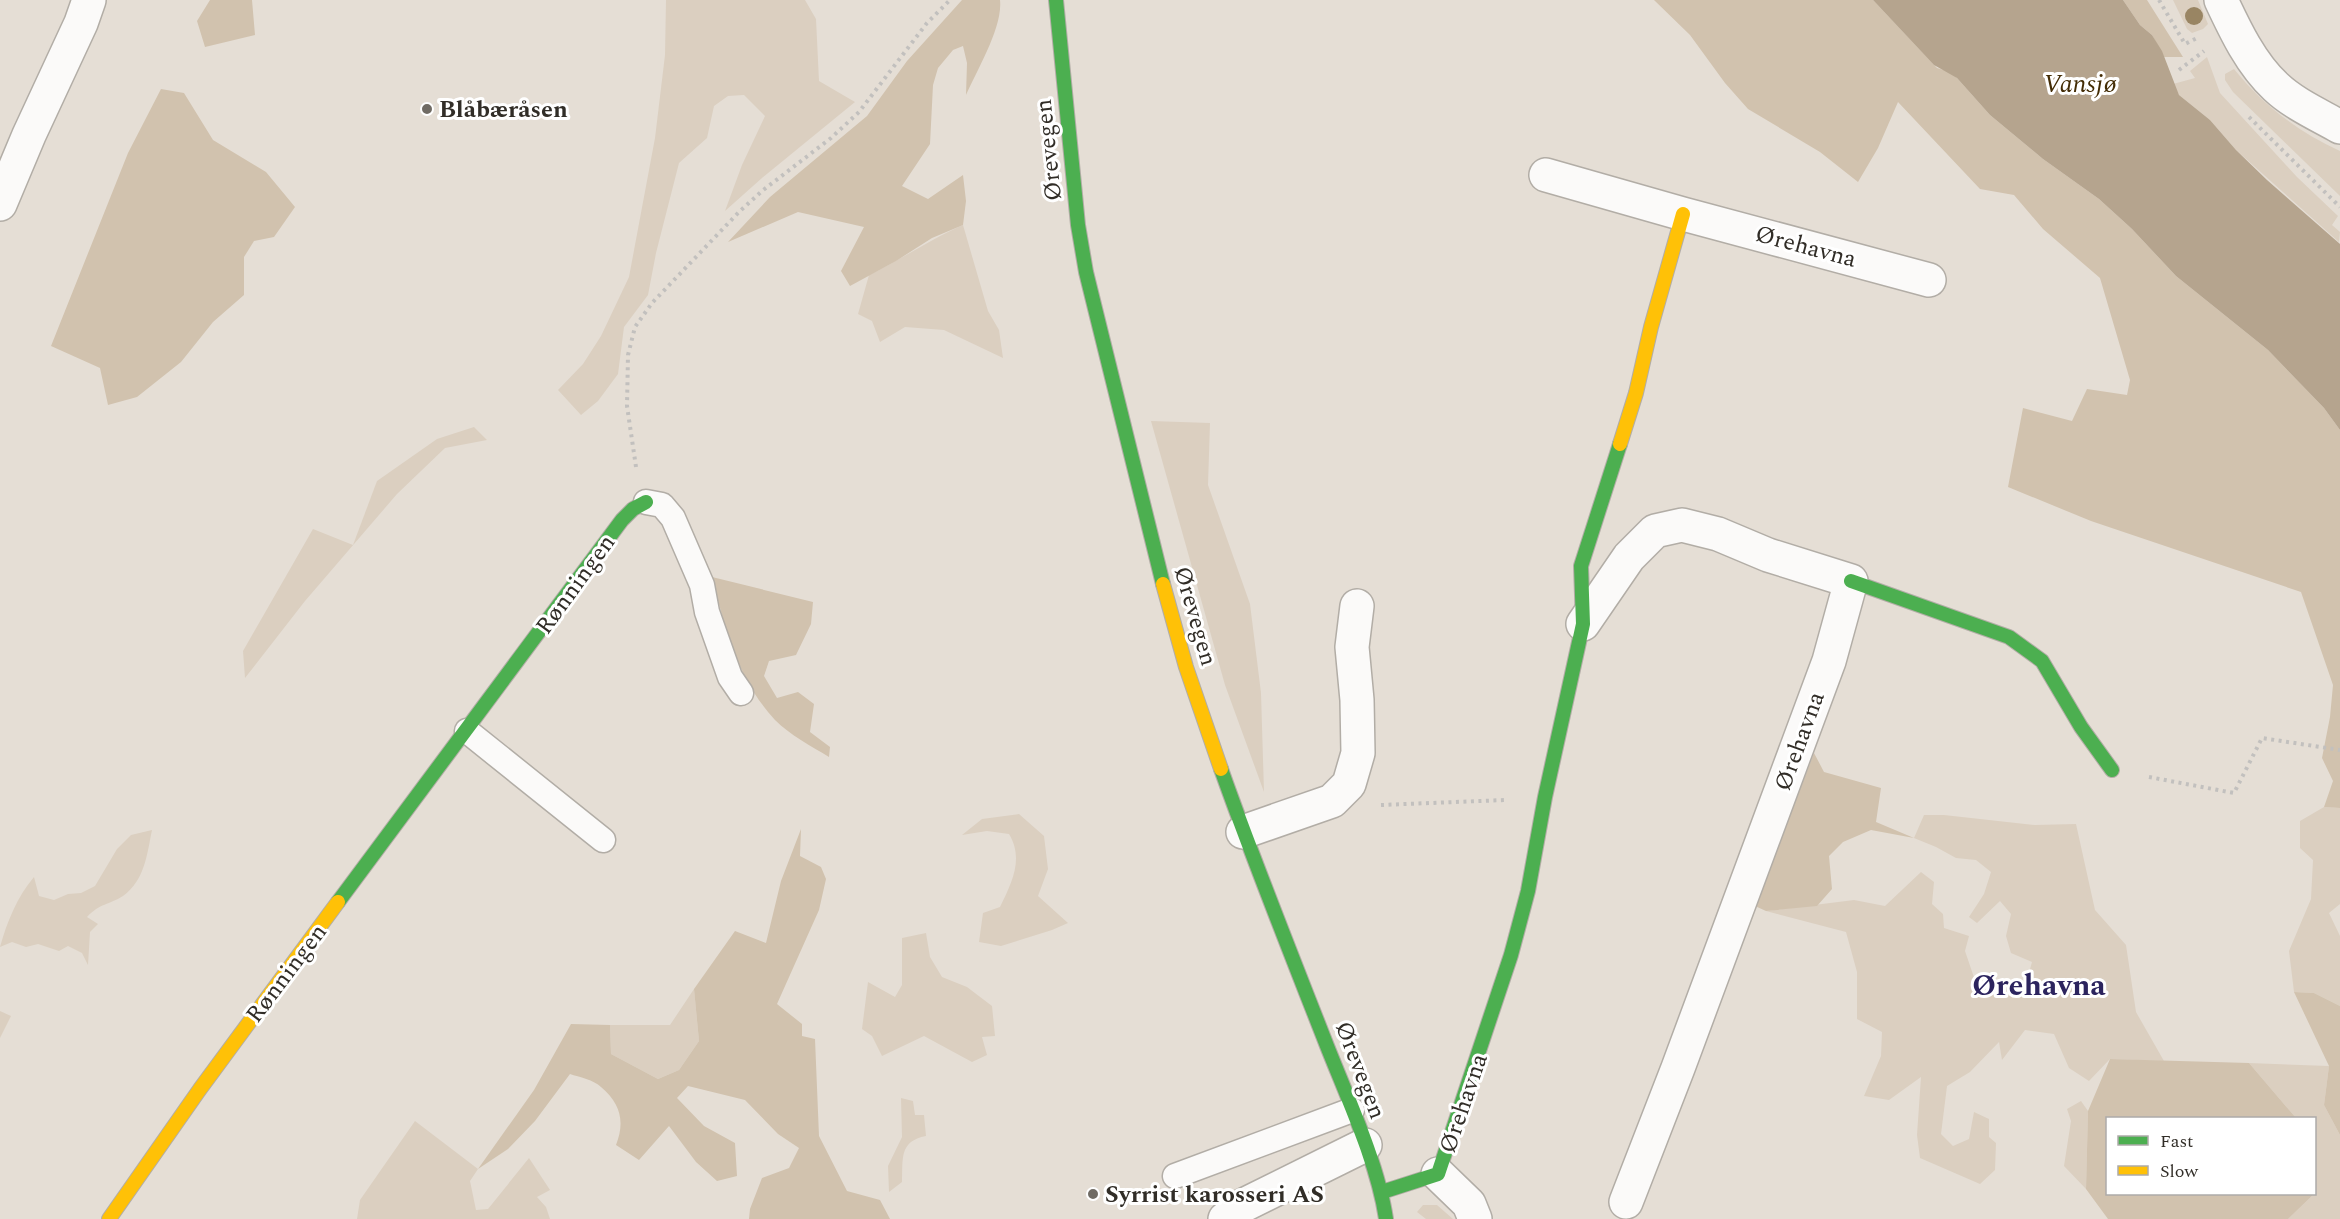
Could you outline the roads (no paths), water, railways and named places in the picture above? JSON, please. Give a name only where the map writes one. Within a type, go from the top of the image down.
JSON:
[{"type":"street","points":[[0,204],[81,22],[88,0]]},
{"type":"street","name":"Ørevegen","points":[[1056,0],[1078,225],[1086,272],[1146,521],[1186,667],[1243,832],[1365,1145],[1382,1192],[1386,1219]]},
{"type":"street","points":[[2221,0],[2235,30],[2254,61],[2276,87],[2340,127]]},
{"type":"street","name":"Ørehavna","points":[[1546,175],[1929,280]]},
{"type":"street","name":"Ørehavna","points":[[1382,1192],[1438,1174],[1511,955],[1528,891],[1545,797],[1583,624],[1581,566],[1636,393],[1651,327],[1683,214]]},
{"type":"street","name":"Rønningen","points":[[109,1219],[207,1079],[622,520],[633,509],[646,502]]},
{"type":"street","name":"Ørehavna","points":[[1583,624],[1629,557],[1655,531],[1682,525],[1718,534],[1768,555],[1851,581],[1829,662],[1626,1202]]},
{"type":"street","points":[[1851,581],[2009,637],[2042,661],[2081,727],[2112,770]]},
{"type":"street","points":[[1243,832],[1332,801],[1349,784],[1358,753],[1357,700],[1352,647],[1357,606]]},
{"type":"street","points":[[1225,1219],[1244,1205],[1365,1145]]},
{"type":"street","points":[[1438,1174],[1469,1204],[1475,1219]]},
{"type":"lane","points":[[646,502],[662,505],[673,518],[702,585],[707,612],[730,677],[741,693]]},
{"type":"lane","points":[[467,731],[603,840]]},
{"type":"lane","points":[[1175,1176],[1352,1110]]},
{"type":"water","name":"Vansjø","points":[[1873,0],[2123,0],[2162,51],[2179,95],[2210,120],[2236,150],[2267,180],[2340,244],[2340,430],[2324,408],[2268,350],[2176,276],[2132,229],[2099,199],[2043,159],[1990,115],[1957,78],[1934,65]]},
{"type":"place","name":"Blåbæråsen","points":[[427,109]]},
{"type":"place","name":"Syrrist karosseri AS","points":[[1093,1194]]},
{"type":"district","name":"Ørehavna","points":[[2039,985]]}]
